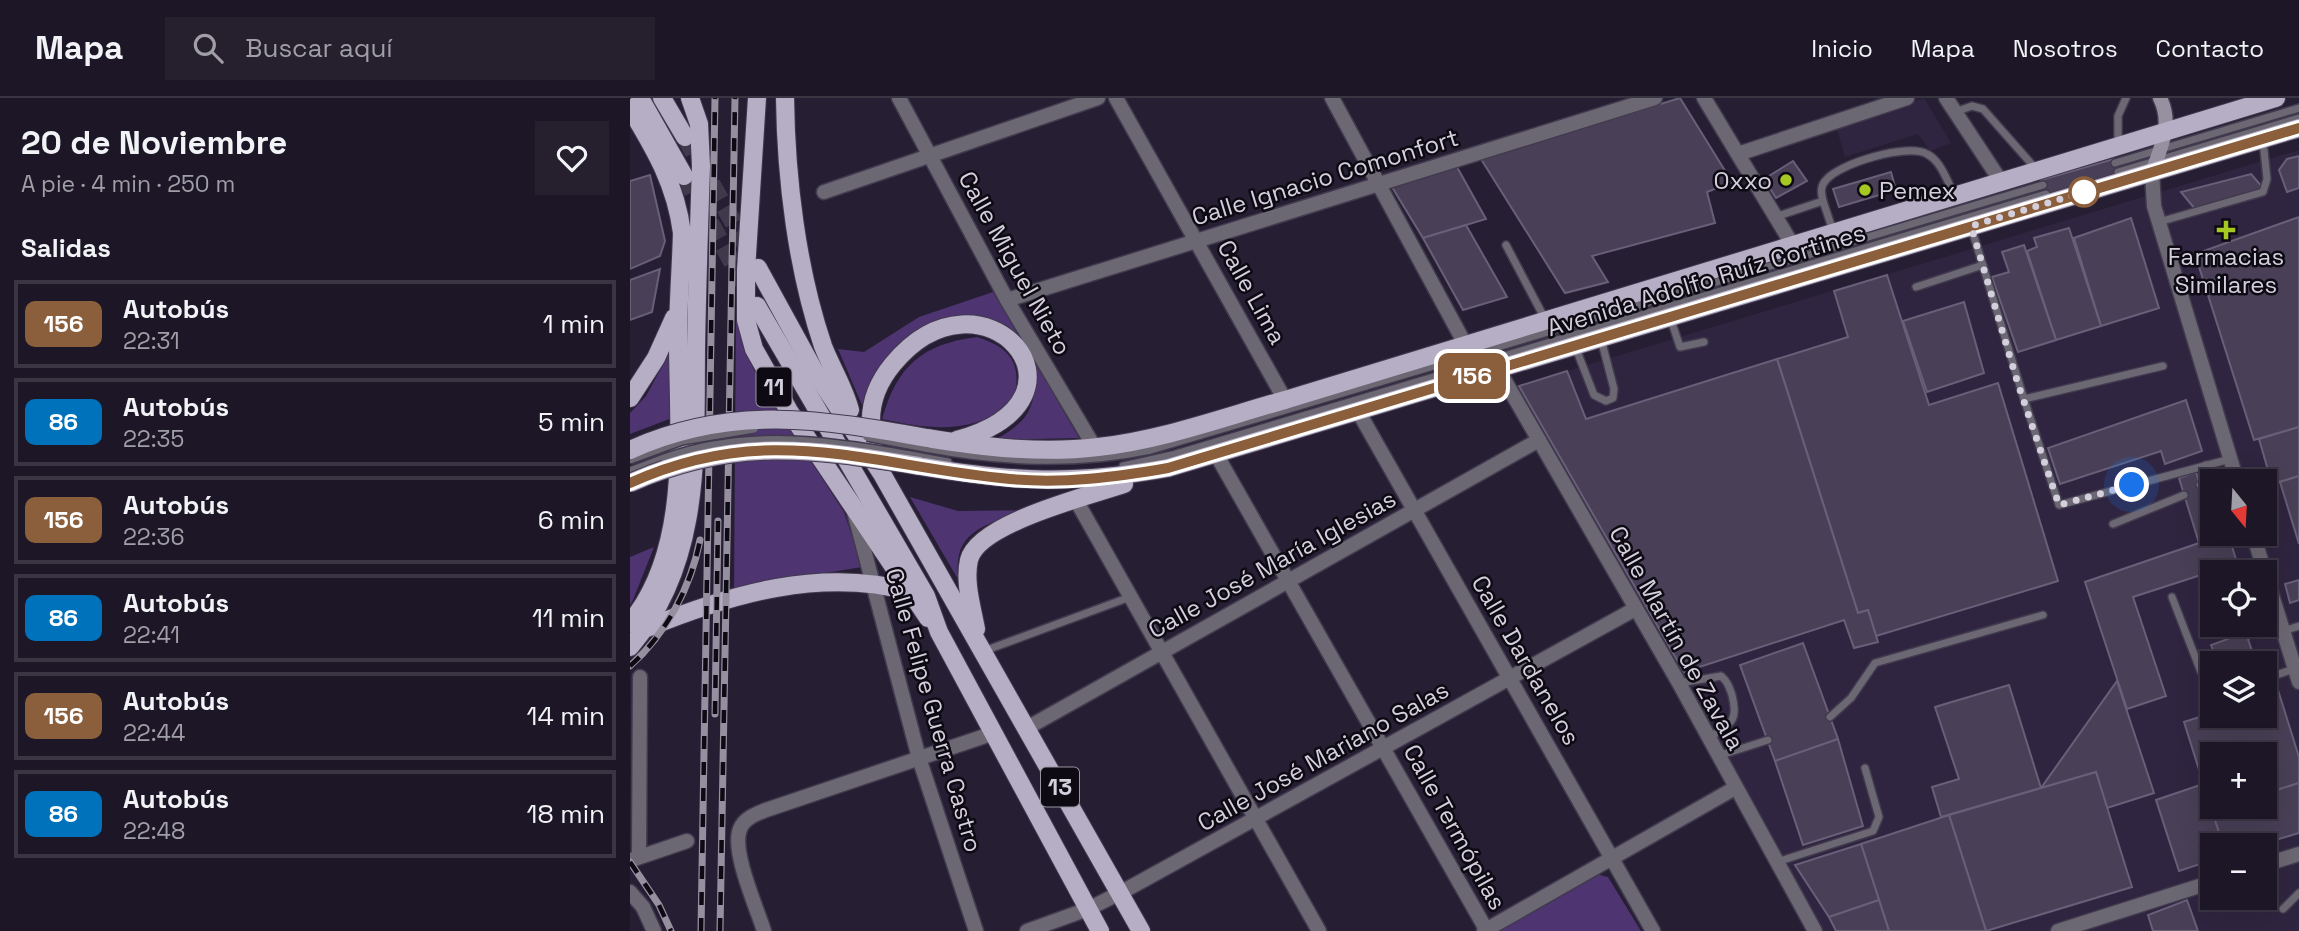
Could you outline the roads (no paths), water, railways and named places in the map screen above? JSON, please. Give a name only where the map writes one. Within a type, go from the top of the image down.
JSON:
[{"type":"main road","points":[[640,98],[684,176]]},
{"type":"main road","points":[[662,98],[685,137]]},
{"type":"main road","points":[[638,625],[670,585],[691,507],[701,166],[699,124],[691,98]]},
{"type":"main road","name":"11","points":[[757,98],[746,320],[768,378],[851,501],[907,591],[939,632]]},
{"type":"main road","points":[[785,98],[792,203],[801,253],[823,345],[856,430]]},
{"type":"main road","name":"Avenida Adolfo Ruíz Cortines","points":[[630,450],[699,427],[753,418],[841,423],[926,443],[951,442],[1024,449],[1095,448],[1151,438],[1285,400],[2000,180],[2040,177],[2118,144],[2272,99]]},
{"type":"main road","points":[[630,108],[666,170],[674,192],[682,233],[673,510],[659,571],[630,648]]},
{"type":"main road","name":"Avenida Adolfo Ruíz Cortines","points":[[630,483],[695,459],[766,449],[920,461],[983,477],[1062,482],[1168,468],[1971,226],[2156,161],[2263,139],[2299,128]]},
{"type":"main road","name":"13","points":[[758,268],[815,372],[856,430],[882,474],[1141,931]]},
{"type":"main road","name":"13","points":[[757,306],[926,596],[939,632],[1100,931]]},
{"type":"main road","points":[[630,398],[656,358],[678,308]]},
{"type":"main road","points":[[882,474],[872,436],[871,409],[879,385],[901,354],[919,340],[955,326],[972,324],[1000,331],[1012,340],[1026,365],[1027,380],[1019,406],[999,425],[951,442]]},
{"type":"main road","points":[[981,647],[968,584],[969,558],[974,548],[988,534],[1000,527],[1168,468]]},
{"type":"main road","points":[[638,625],[765,590],[828,581],[872,582],[926,596]]},
{"type":"street","name":"Calle Miguel Nieto","points":[[899,98],[1007,300],[1095,448]]},
{"type":"street","points":[[824,192],[1098,98]]},
{"type":"street","name":"Calle Lima","points":[[1116,98],[1285,400]]},
{"type":"street","points":[[1332,98],[1465,344]]},
{"type":"street","name":"Calle Ignacio Comonfort","points":[[1007,300],[1656,98]]},
{"type":"street","points":[[1704,98],[1792,244]]},
{"type":"street","points":[[1738,154],[1907,98]]},
{"type":"street","points":[[2160,98],[2166,113],[2166,130],[2156,161],[2151,192],[2233,469]]},
{"type":"street","points":[[1952,102],[2000,180]]},
{"type":"street","name":"Calle Martín de Zavala","points":[[1498,369],[1679,683],[1815,931]]},
{"type":"street","name":"Calle Dardanelos","points":[[1358,411],[1653,931]]},
{"type":"street","name":"Calle José María Iglesias","points":[[1027,728],[1539,440]]},
{"type":"street","name":"Calle Termópilas","points":[[1216,454],[1385,747],[1486,931]]},
{"type":"street","points":[[1076,500],[1319,931]]},
{"type":"street","name":"Calle Felipe Guerra Castro","points":[[851,501],[919,758],[976,931]]},
{"type":"street","points":[[2257,546],[2297,675]]},
{"type":"street","name":"Calle José Mariano Salas","points":[[1027,931],[1088,909],[1121,893],[1635,609]]},
{"type":"street","points":[[639,677],[635,858],[687,841]]},
{"type":"street","points":[[764,931],[739,851],[740,828],[746,820],[766,810],[994,733]]},
{"type":"street","points":[[1486,931],[1735,788]]},
{"type":"street","points":[[2277,861],[2299,854]]},
{"type":"street","points":[[2058,931],[2200,886]]},
{"type":"street","points":[[630,892],[643,907],[654,931]]},
{"type":"lane","points":[[2118,144],[2118,116],[2126,98]]},
{"type":"lane","points":[[630,460],[682,441],[749,429],[815,429],[926,443],[995,459],[1052,462],[1116,457],[1150,450],[2040,177],[1983,109],[1952,102]]},
{"type":"lane","points":[[2115,163],[2156,161],[2299,108]]},
{"type":"lane","points":[[2118,172],[2299,118]]},
{"type":"lane","points":[[2159,223],[2263,191],[2267,179],[2263,139]]},
{"type":"lane","points":[[1833,232],[1822,201],[1823,185],[1830,176],[1885,154],[1915,149],[1932,157],[1955,194]]},
{"type":"lane","points":[[630,471],[704,444],[764,437],[826,440],[920,461],[996,469],[1047,472],[1139,464],[2046,194]]},
{"type":"lane","points":[[1775,217],[1822,201]]},
{"type":"lane","points":[[1971,226],[2059,505],[2230,460]]},
{"type":"lane","points":[[1506,245],[1545,320]]},
{"type":"lane","points":[[1916,287],[1983,265]]},
{"type":"lane","points":[[1669,316],[1680,347],[1704,342]]},
{"type":"lane","points":[[1575,345],[1594,395],[1602,401],[1609,400],[1614,389],[1601,338]]},
{"type":"lane","points":[[2024,399],[2163,366]]},
{"type":"lane","points":[[2206,465],[2207,469]]},
{"type":"lane","points":[[2113,524],[2184,495]]},
{"type":"lane","points":[[981,647],[1131,597]]},
{"type":"lane","points":[[2172,597],[2200,669]]},
{"type":"lane","points":[[1830,718],[1851,698],[1874,663],[2043,615]]},
{"type":"lane","points":[[2283,631],[2299,626]]},
{"type":"lane","points":[[2277,677],[2297,675]]},
{"type":"lane","points":[[1679,683],[1721,676],[1728,681],[1736,712],[1732,721],[1709,738]]},
{"type":"lane","points":[[1718,756],[1768,740]]},
{"type":"lane","points":[[1777,863],[1873,831],[1879,817],[1866,768]]},
{"type":"lane","points":[[2283,909],[2299,893]]},
{"type":"tunnel","points":[[685,137],[750,252]]},
{"type":"tunnel","points":[[684,176],[749,292]]},
{"type":"railway","points":[[701,931],[715,98]]},
{"type":"railway","points":[[720,931],[735,98]]},
{"type":"railway","points":[[715,714],[718,521]]},
{"type":"railway","points":[[630,666],[655,639],[675,609],[690,575],[700,540]]},
{"type":"railway","points":[[630,862],[659,905],[671,931]]},
{"type":"place","name":"Oxxo","points":[[1786,180]]},
{"type":"place","name":"Pemex","points":[[1865,190]]},
{"type":"place","name":"Farmacias Similares","points":[[2226,230]]}]
